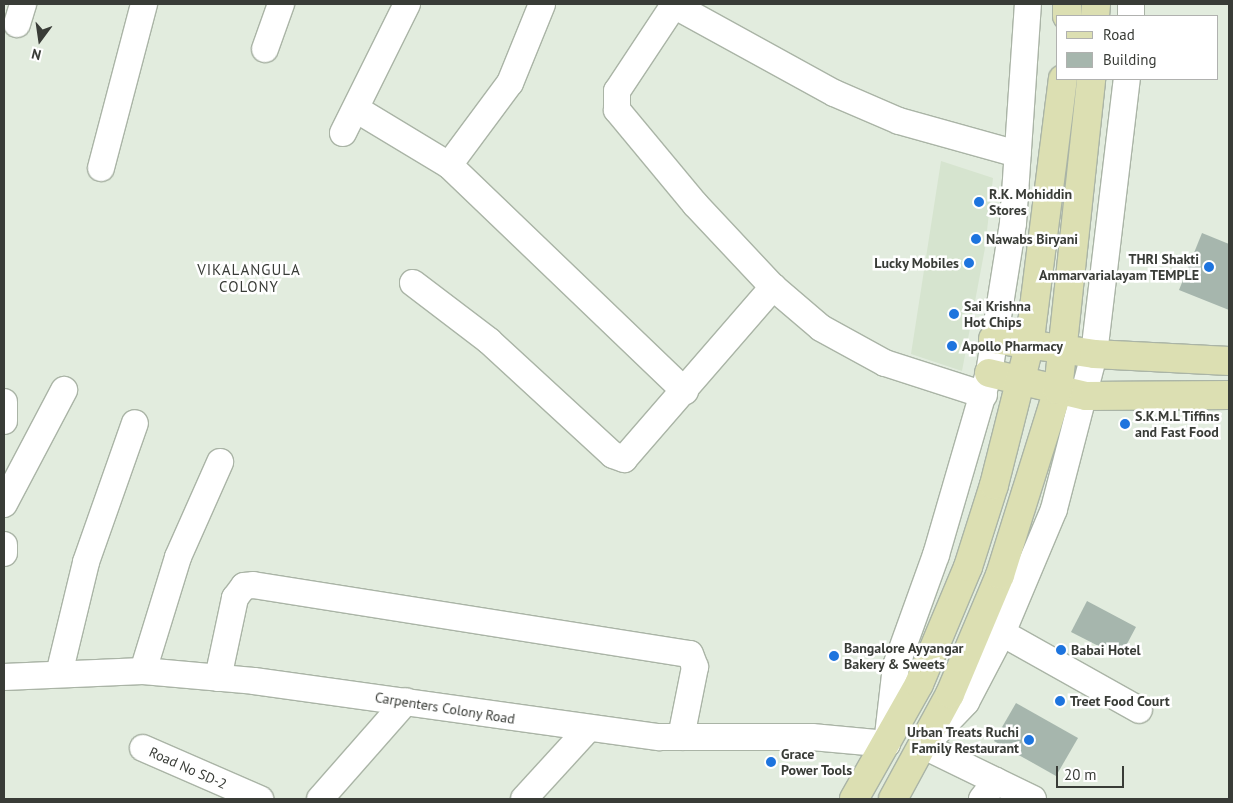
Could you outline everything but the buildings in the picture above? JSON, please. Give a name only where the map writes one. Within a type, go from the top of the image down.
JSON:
[{"type":"main road","points":[[854,799],[887,744],[919,684],[968,567],[1021,382],[1029,347],[1063,80]]},
{"type":"main road","points":[[893,799],[924,746],[1000,575],[1058,390],[1064,351],[1091,80]]},
{"type":"main road","points":[[993,339],[1029,347],[1094,354],[1229,361]]},
{"type":"main road","points":[[987,384],[1021,382],[1086,396],[1229,395]]},
{"type":"street","points":[[101,168],[144,4]]},
{"type":"street","points":[[265,49],[281,4]]},
{"type":"street","points":[[343,133],[407,4]]},
{"type":"street","points":[[449,165],[510,83],[542,4]]},
{"type":"street","points":[[987,384],[861,352],[821,328],[773,288],[695,204],[614,101],[673,4],[842,96],[899,121],[1018,154]]},
{"type":"street","points":[[887,744],[896,666],[936,554],[987,384],[1013,223],[1028,4]]},
{"type":"street","points":[[1033,799],[989,790],[924,746],[966,702],[1002,632],[1054,509],[1086,396],[1094,354],[1127,80]]},
{"type":"street","points":[[356,109],[449,165],[685,391]]},
{"type":"street","points":[[413,283],[526,373],[618,459],[630,455],[773,288]]},
{"type":"street","points":[[4,504],[64,390]]},
{"type":"street","points":[[4,402],[4,421]]},
{"type":"street","points":[[59,674],[86,562],[135,423]]},
{"type":"street","points":[[143,671],[178,557],[220,462]]},
{"type":"street","points":[[4,545],[4,552]]},
{"type":"street","points":[[218,678],[235,598],[244,586],[254,585],[690,654],[695,667],[681,737]]},
{"type":"street","points":[[1002,632],[1139,710]]},
{"type":"street","name":"Carpenters Colony Road","points":[[4,676],[143,671],[218,678],[406,701],[588,730],[681,737],[812,738],[887,744]]},
{"type":"street","points":[[320,799],[406,701]]},
{"type":"street","points":[[524,799],[588,730]]},
{"type":"street","name":"Road No SD-2","points":[[143,748],[260,799]]},
{"type":"shaded area","points":[[941,161],[993,178],[985,248],[962,371],[911,354]]},
{"type":"place","name":"R.K. Mohiddin Stores","points":[[979,202]]},
{"type":"place","name":"Nawabs Biryani","points":[[976,239]]},
{"type":"place","name":"Lucky Mobiles","points":[[969,263]]},
{"type":"place","name":"THRI Shakti Ammarvarialayam TEMPLE","points":[[1209,267]]},
{"type":"place","name":"Sai Krishna Hot Chips","points":[[954,314]]},
{"type":"place","name":"Apollo Pharmacy","points":[[952,346]]},
{"type":"place","name":"S.K.M.L Tiffins and Fast Food","points":[[1125,424]]},
{"type":"place","name":"Babai Hotel","points":[[1061,650]]},
{"type":"place","name":"Bangalore Ayyangar Bakery & Sweets","points":[[834,656]]},
{"type":"place","name":"Treet Food Court","points":[[1060,701]]},
{"type":"place","name":"Urban Treats Ruchi Family Restaurant","points":[[1029,740]]},
{"type":"place","name":"Grace Power Tools","points":[[771,762]]},
{"type":"district","name":"VIKALANGULA COLONY","points":[[249,278]]}]
